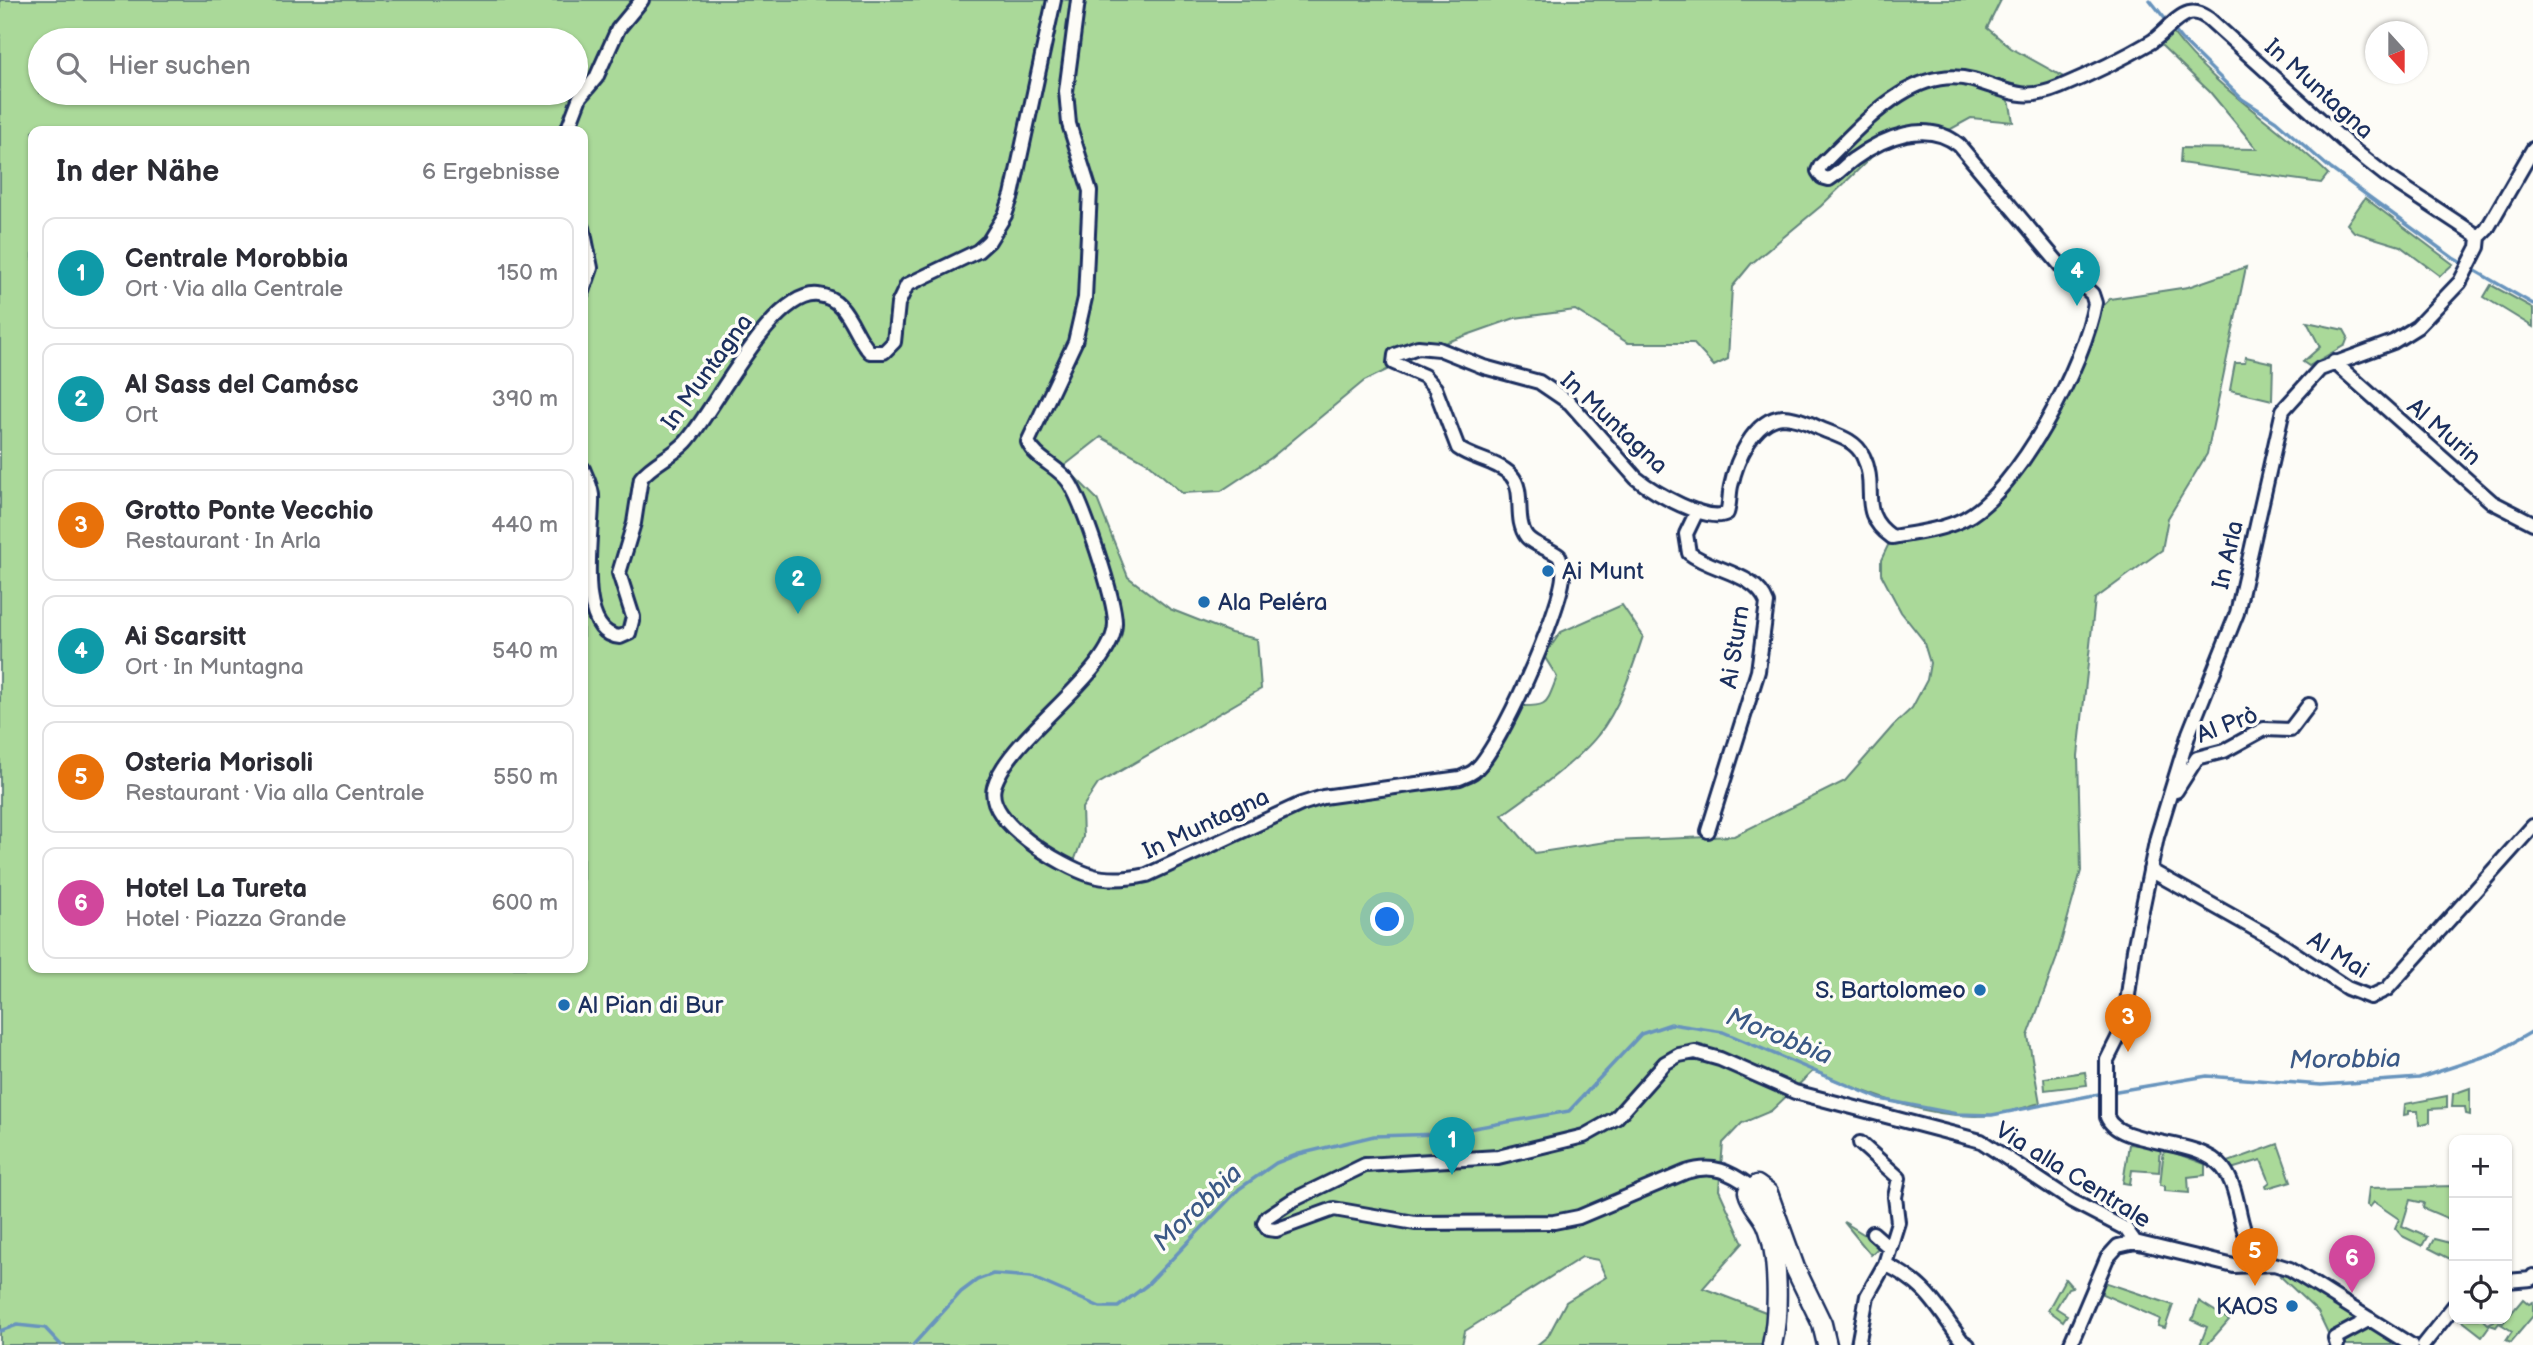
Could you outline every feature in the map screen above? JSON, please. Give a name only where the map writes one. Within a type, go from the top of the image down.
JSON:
[{"type":"street","points":[[588,88],[596,78],[618,29],[642,0]]},
{"type":"street","name":"In Muntagna","points":[[588,484],[592,496],[588,563],[590,597],[604,629],[620,637],[629,632],[633,621],[619,573],[634,523],[641,478],[691,436],[771,320],[801,299],[821,295],[832,300],[848,315],[870,352],[884,352],[894,342],[898,303],[907,285],[978,251],[996,231],[1012,195],[1054,0]]},
{"type":"street","name":"In Muntagna","points":[[1078,0],[1066,91],[1069,124],[1090,191],[1085,298],[1075,342],[1028,442],[1070,485],[1112,596],[1115,624],[1113,637],[1089,672],[1010,758],[994,788],[997,807],[1026,838],[1089,875],[1127,879],[1147,875],[1301,804],[1323,797],[1452,780],[1474,772],[1482,762],[1541,650],[1556,606],[1564,566],[1559,556],[1534,544],[1526,535],[1521,526],[1517,485],[1511,475],[1458,448],[1435,388],[1424,376],[1394,363],[1395,355],[1404,350],[1418,347],[1439,349],[1484,367],[1539,382],[1570,403],[1636,478],[1697,511],[1719,517],[1727,513],[1736,469],[1750,439],[1769,422],[1783,417],[1810,424],[1858,447],[1870,473],[1870,512],[1880,530],[1892,537],[1934,529],[1965,518],[1995,492],[2027,454],[2054,410],[2089,326],[2095,303],[2092,294],[2060,265],[1959,145],[1939,132],[1906,133],[1854,158],[1829,178],[1822,177],[1818,171],[1885,105],[1925,82],[1970,79],[2016,95],[2044,94],[2157,37],[2195,6],[2388,177],[2479,237]]},
{"type":"street","points":[[568,126],[577,105]]},
{"type":"street","name":"In Arla","points":[[2259,1265],[2243,1228],[2232,1187],[2222,1167],[2211,1159],[2178,1145],[2121,1132],[2112,1126],[2107,1114],[2108,1055],[2124,1026],[2150,870],[2195,715],[2236,613],[2280,417],[2287,403],[2310,377],[2334,362],[2393,342],[2417,327],[2460,282],[2473,257],[2479,237],[2487,229],[2533,149]]},
{"type":"street","points":[[588,253],[591,268],[588,277]]},
{"type":"street","name":"Al Murin","points":[[2334,362],[2492,502],[2533,523]]},
{"type":"street","name":"Ai Sturn","points":[[1697,511],[1686,534],[1689,553],[1752,584],[1763,593],[1766,603],[1758,671],[1708,831]]},
{"type":"street","name":"Al Prò","points":[[2169,799],[2197,758],[2224,751],[2264,730],[2290,730],[2309,705]]},
{"type":"street","name":"Al Mai","points":[[2150,870],[2273,939],[2347,988],[2370,997],[2387,989],[2533,826]]},
{"type":"street","name":"Via alla Centrale","points":[[1753,1186],[1723,1169],[1698,1169],[1579,1217],[1553,1222],[1405,1223],[1334,1209],[1276,1230],[1268,1229],[1264,1223],[1271,1214],[1315,1187],[1366,1165],[1498,1157],[1584,1136],[1616,1118],[1665,1063],[1688,1052],[1720,1059],[1795,1092],[1981,1141],[2072,1201],[2126,1229],[2135,1242],[2234,1266],[2274,1264],[2290,1269],[2411,1345]]},
{"type":"street","points":[[1858,1345],[1867,1296],[1885,1264],[1898,1219],[1895,1197],[1899,1178],[1860,1143]]},
{"type":"street","points":[[1772,1345],[1776,1316],[1773,1247],[1764,1219],[1748,1196],[1753,1186],[1762,1185],[1768,1193],[1795,1268],[1822,1324],[1827,1345]]},
{"type":"street","points":[[1872,1233],[1890,1248]]},
{"type":"street","points":[[2070,1345],[2107,1258],[2118,1246],[2135,1242]]},
{"type":"street","points":[[1885,1264],[1902,1272],[1930,1294],[1957,1335],[1968,1345]]},
{"type":"street","points":[[2512,1281],[2531,1279],[2533,1276]]},
{"type":"street","points":[[2423,1345],[2449,1312]]},
{"type":"street","points":[[2336,1342],[2370,1319]]},
{"type":"green space","points":[[0,0],[2001,0],[1987,28],[2011,48],[2065,78],[2039,89],[2001,91],[2010,104],[2013,122],[1971,118],[1951,129],[1894,135],[1821,206],[1751,264],[1732,287],[1728,359],[1714,366],[1693,343],[1628,343],[1575,310],[1515,318],[1436,346],[1364,381],[1271,458],[1221,491],[1182,493],[1148,463],[1101,437],[1064,466],[1097,499],[1128,577],[1170,609],[1231,633],[1257,639],[1261,689],[1098,784],[1082,808],[1083,837],[1072,867],[1127,879],[1301,804],[1473,772],[1518,706],[1536,706],[1548,698],[1557,677],[1544,656],[1561,632],[1622,605],[1643,636],[1625,688],[1613,713],[1598,735],[1578,756],[1502,815],[1535,853],[1612,841],[1734,836],[1845,781],[1912,708],[1927,680],[1930,663],[1923,640],[1901,612],[1881,574],[1881,560],[1892,537],[1965,518],[2027,454],[2093,316],[2110,299],[2188,287],[2246,267],[2207,454],[2168,518],[2162,550],[2095,599],[2078,756],[2081,871],[2056,960],[2028,1036],[2040,1103],[1993,1115],[1947,1114],[1901,1104],[1813,1071],[1771,1111],[1742,1123],[1723,1143],[1719,1190],[1743,1243],[1703,1288],[1776,1316],[1772,1345],[1537,1345],[1548,1336],[1566,1302],[1606,1277],[1598,1260],[1582,1257],[1465,1331],[1462,1345],[0,1345]]},
{"type":"green space","points":[[2173,33],[2208,72],[2328,174],[2321,183],[2180,163],[2181,148],[2257,149],[2210,92],[2160,44]]},
{"type":"green space","points":[[2365,198],[2453,264],[2440,276],[2400,246],[2354,232],[2347,224]]},
{"type":"green space","points":[[2491,285],[2533,308],[2533,327],[2484,297]]},
{"type":"green space","points":[[2307,322],[2344,330],[2348,337],[2345,345],[2309,366],[2303,362],[2320,347]]},
{"type":"green space","points":[[2246,357],[2273,363],[2272,400],[2230,390],[2235,363],[2245,363]]},
{"type":"green space","points":[[2085,1072],[2087,1085],[2045,1090],[2044,1078]]},
{"type":"green space","points":[[2470,1088],[2470,1115],[2466,1114],[2465,1107],[2452,1107],[2453,1094]]},
{"type":"green space","points":[[2447,1096],[2447,1108],[2430,1109],[2430,1122],[2419,1125],[2418,1111],[2409,1111],[2409,1114],[2404,1115],[2405,1104]]},
{"type":"green space","points":[[2129,1144],[2161,1147],[2159,1172],[2132,1170],[2130,1184],[2123,1183]]},
{"type":"green space","points":[[2278,1144],[2291,1181],[2267,1188],[2266,1185],[2270,1182],[2261,1160],[2231,1169],[2228,1162]]},
{"type":"green space","points":[[2164,1149],[2205,1164],[2205,1175],[2188,1177],[2189,1193],[2165,1191],[2165,1186],[2160,1185]]},
{"type":"green space","points":[[2449,1186],[2449,1219],[2423,1208],[2424,1203],[2410,1200],[2402,1226],[2427,1237],[2422,1246],[2402,1236],[2395,1228],[2399,1219],[2374,1202],[2370,1207],[2367,1205],[2369,1188]]},
{"type":"green space","points":[[1844,1222],[1881,1245],[1871,1255]]},
{"type":"green space","points":[[2434,1239],[2449,1243],[2449,1258],[2429,1248]]},
{"type":"green space","points":[[2284,1274],[2312,1286],[2355,1316],[2352,1321],[2329,1335],[2318,1312],[2280,1276]]},
{"type":"green space","points":[[2065,1279],[2072,1287],[2068,1288],[2056,1308],[2067,1315],[2063,1321],[2048,1310]]},
{"type":"green space","points":[[2104,1282],[2173,1305],[2165,1328],[2158,1326],[2160,1319],[2102,1294]]},
{"type":"green space","points":[[2523,1299],[2529,1304],[2533,1302],[2533,1316],[2511,1342],[2506,1340],[2512,1331],[2501,1324],[2512,1324],[2512,1312]]},
{"type":"green space","points":[[2199,1301],[2229,1320],[2207,1345],[2200,1345],[2207,1327],[2192,1320]]},
{"type":"green space","points":[[2466,1324],[2498,1324],[2496,1327],[2490,1325],[2482,1336]]},
{"type":"green space","points":[[2369,1326],[2388,1336],[2394,1345],[2345,1345],[2344,1339]]},
{"type":"waterway","points":[[2150,0],[2182,40],[2242,99],[2276,121],[2331,169],[2453,258],[2533,304]]},
{"type":"waterway","name":"Morobbia","points":[[913,1345],[961,1292],[977,1280],[993,1274],[1031,1277],[1100,1307],[1118,1307],[1147,1285],[1239,1189],[1276,1163],[1299,1154],[1374,1136],[1441,1134],[1569,1111],[1641,1034],[1671,1024],[1723,1032],[1880,1099],[1957,1114],[1992,1115],[2104,1093]]},
{"type":"waterway","name":"Morobbia","points":[[2111,1092],[2207,1076],[2321,1085],[2419,1078],[2495,1053],[2533,1031]]},
{"type":"waterway","points":[[1439,1148],[1441,1134]]},
{"type":"waterway","name":"Morobbia","points":[[0,1331],[17,1325],[45,1328],[61,1345]]},
{"type":"place","name":"Ai Scarsitt","points":[[2077,306]]},
{"type":"place","name":"Ai Munt","points":[[1548,571]]},
{"type":"place","name":"Ala Peléra","points":[[1204,602]]},
{"type":"place","name":"Al Sass del Camósc","points":[[798,614]]},
{"type":"place","name":"S. Bartolomeo","points":[[1980,990]]},
{"type":"place","name":"Al Pian di Bur","points":[[564,1005]]},
{"type":"place","name":"Grotto Ponte Vecchio","points":[[2128,1052]]},
{"type":"place","name":"Centrale Morobbia","points":[[1452,1175]]},
{"type":"place","name":"Osteria Morisoli","points":[[2255,1286]]},
{"type":"place","name":"Hotel La Tureta","points":[[2352,1293]]},
{"type":"place","name":"KAOS","points":[[2292,1306]]}]
